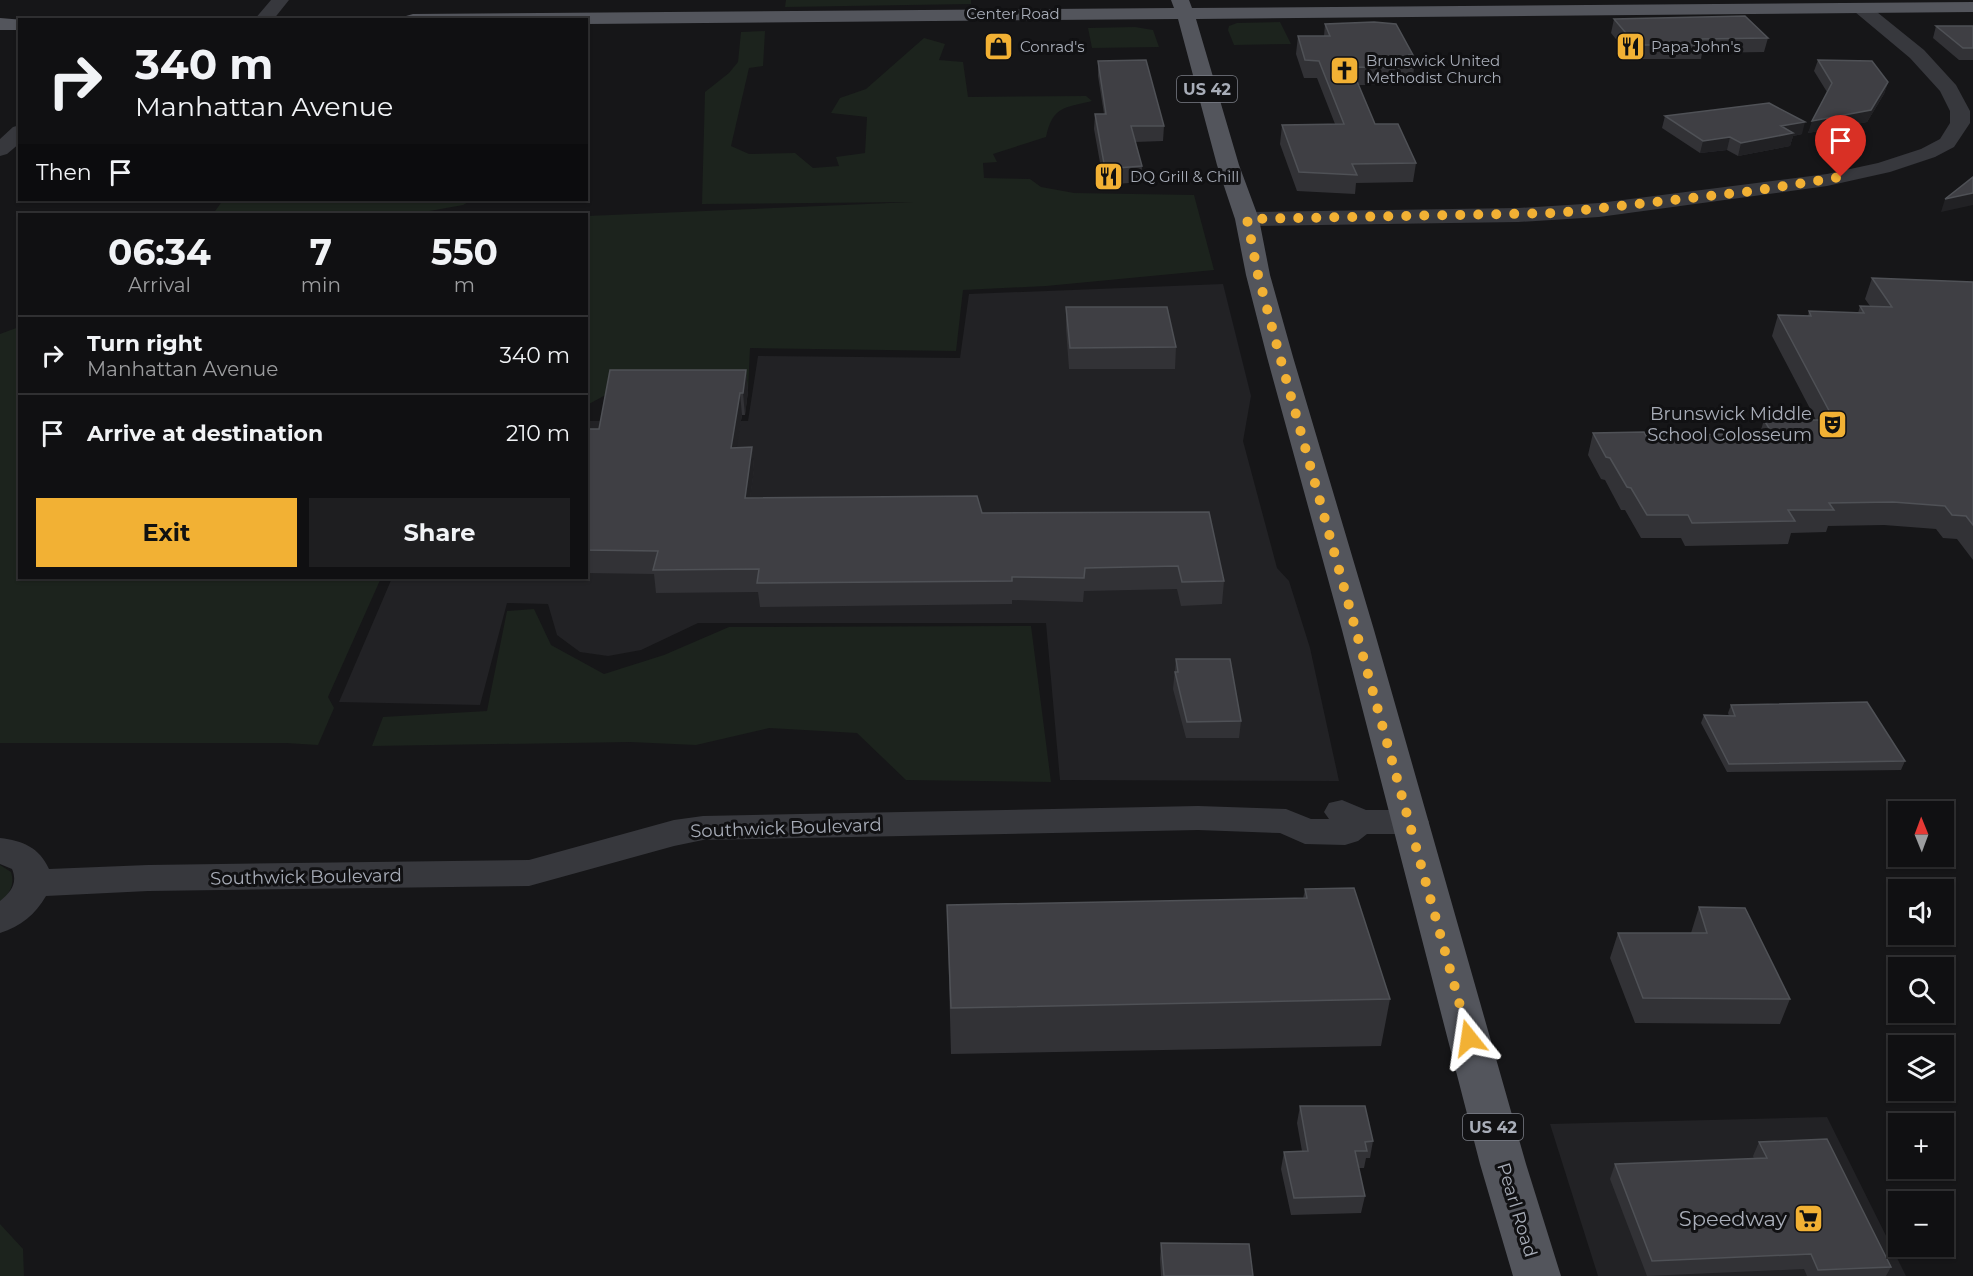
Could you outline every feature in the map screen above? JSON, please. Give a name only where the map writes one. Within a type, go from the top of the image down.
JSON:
[{"type":"main road","name":"Center Road","points":[[531,18],[1182,7],[1973,7]]},
{"type":"main road","name":"Pearl Road","points":[[1182,7],[1192,32],[1228,165],[1247,219],[1258,275],[1280,357],[1411,822],[1503,1164],[1537,1276]]},
{"type":"main road","points":[[0,24],[18,24]]},
{"type":"street","points":[[266,18],[280,0]]},
{"type":"street","points":[[1247,219],[1518,215],[1599,210],[1827,180],[1883,168],[1928,153],[1947,143],[1960,123],[1960,111],[1949,89],[1917,54],[1861,8]]},
{"type":"street","points":[[0,150],[18,133]]},
{"type":"street","name":"Southwick Boulevard","points":[[33,884],[65,880],[148,878],[529,873],[674,833],[703,828],[1198,818],[1286,821],[1305,831],[1345,832],[1360,822],[1411,822]]},
{"type":"street","points":[[0,850],[20,855],[30,862],[34,872],[33,884],[25,899],[0,919]]},
{"type":"shaded area","points":[[786,0],[971,0],[971,4],[785,7]]},
{"type":"shaded area","points":[[1280,22],[1291,44],[1234,45],[1228,30],[1229,26],[1237,23]]},
{"type":"shaded area","points":[[1135,27],[1153,30],[1159,47],[1092,48],[1088,28]]},
{"type":"shaded area","points":[[765,31],[763,66],[749,68],[731,146],[749,154],[795,153],[813,168],[839,166],[836,157],[865,153],[867,117],[831,113],[840,98],[866,89],[924,38],[945,44],[939,60],[963,62],[968,97],[1086,96],[1092,101],[1061,110],[1052,119],[1046,137],[993,154],[997,162],[983,163],[984,178],[1030,179],[1041,187],[1074,193],[1194,195],[1214,270],[1046,286],[963,290],[956,351],[750,348],[748,391],[613,391],[588,404],[588,216],[913,202],[702,204],[705,92],[729,73],[738,62],[741,32]]},
{"type":"shaded area","points":[[222,201],[470,201],[463,205],[419,213],[214,213]]},
{"type":"shaded area","points":[[1223,284],[1251,396],[1243,441],[1277,568],[1289,581],[1310,648],[1339,781],[1060,780],[1046,623],[698,623],[641,650],[608,656],[580,652],[557,635],[548,604],[507,603],[480,705],[339,702],[392,579],[588,579],[588,421],[748,421],[758,356],[960,358],[969,294]]},
{"type":"shaded area","points":[[18,327],[18,579],[381,579],[328,697],[334,708],[318,745],[0,743],[0,334]]},
{"type":"shaded area","points":[[534,609],[551,645],[604,674],[664,655],[729,627],[1031,626],[1051,782],[906,780],[857,733],[769,728],[696,745],[630,742],[372,746],[383,717],[487,711],[507,611]]},
{"type":"shaded area","points":[[0,865],[11,872],[12,885],[0,902]]},
{"type":"shaded area","points":[[1827,1117],[1888,1240],[1888,1257],[1897,1257],[1906,1276],[1598,1276],[1550,1124]]},
{"type":"shaded area","points":[[0,1224],[23,1249],[24,1276],[0,1276]]},
{"type":"building","points":[[1745,16],[1768,38],[1698,39],[1704,45],[1636,45],[1614,19]]},
{"type":"building","points":[[1374,22],[1396,24],[1413,55],[1409,55],[1414,68],[1351,67],[1375,124],[1398,124],[1416,163],[1352,164],[1357,175],[1299,172],[1282,125],[1344,124],[1319,61],[1305,60],[1298,36],[1330,36],[1325,24]]},
{"type":"building","points":[[1936,26],[1973,26],[1973,48],[1963,48]]},
{"type":"building","points":[[1146,60],[1164,126],[1131,126],[1142,166],[1105,169],[1095,114],[1106,114],[1098,61]]},
{"type":"building","points":[[1818,60],[1872,61],[1888,82],[1871,110],[1812,121],[1832,83]]},
{"type":"building","points":[[1769,103],[1805,122],[1781,126],[1793,133],[1741,143],[1730,137],[1703,141],[1665,116]]},
{"type":"building","points":[[1973,177],[1973,193],[1945,199]]},
{"type":"building","points":[[1872,278],[1973,282],[1973,525],[1966,516],[1952,515],[1945,506],[1893,502],[1829,503],[1834,510],[1788,510],[1795,521],[1692,523],[1688,515],[1647,515],[1610,458],[1606,457],[1593,433],[1644,432],[1646,436],[1772,433],[1764,420],[1834,420],[1778,315],[1811,316],[1809,311],[1864,313],[1860,306],[1892,307]]},
{"type":"building","points":[[1066,307],[1167,307],[1176,347],[1070,348]]},
{"type":"building","points":[[610,370],[746,370],[731,448],[752,447],[745,498],[977,496],[982,513],[1209,512],[1224,581],[1182,582],[1178,566],[1085,568],[1084,578],[1012,577],[1012,581],[757,583],[759,569],[653,570],[658,551],[588,550],[588,429],[599,429]]},
{"type":"building","points":[[1176,659],[1230,659],[1241,721],[1187,722],[1175,672],[1178,672]]},
{"type":"building","points":[[1867,702],[1905,761],[1729,764],[1704,715],[1735,716],[1731,705]]},
{"type":"building","points":[[1354,888],[1390,999],[951,1008],[947,905],[1307,898],[1305,889]]},
{"type":"building","points":[[1699,907],[1745,908],[1790,999],[1643,998],[1618,933],[1707,933]]},
{"type":"building","points":[[1300,1106],[1365,1106],[1373,1141],[1365,1142],[1367,1151],[1355,1151],[1365,1196],[1294,1198],[1284,1152],[1308,1151]]},
{"type":"building","points":[[1827,1139],[1891,1267],[1818,1270],[1811,1254],[1652,1261],[1615,1164],[1767,1158],[1759,1142]]},
{"type":"building","points":[[1161,1243],[1249,1244],[1253,1276],[1164,1276]]},
{"type":"place","name":"Conrad's","points":[[999,47]]},
{"type":"place","name":"Papa John's","points":[[1630,47]]},
{"type":"place","name":"Brunswick United Methodist Church","points":[[1345,70]]},
{"type":"place","name":"DQ Grill & Chill","points":[[1109,177]]},
{"type":"place","name":"Brunswick Middle School Colosseum","points":[[1833,424]]},
{"type":"place","name":"Speedway","points":[[1808,1219]]},
{"type":"route","points":[[1469,1038],[1358,630],[1280,357],[1258,275],[1247,219],[1558,213],[1753,191],[1841,177]]}]
